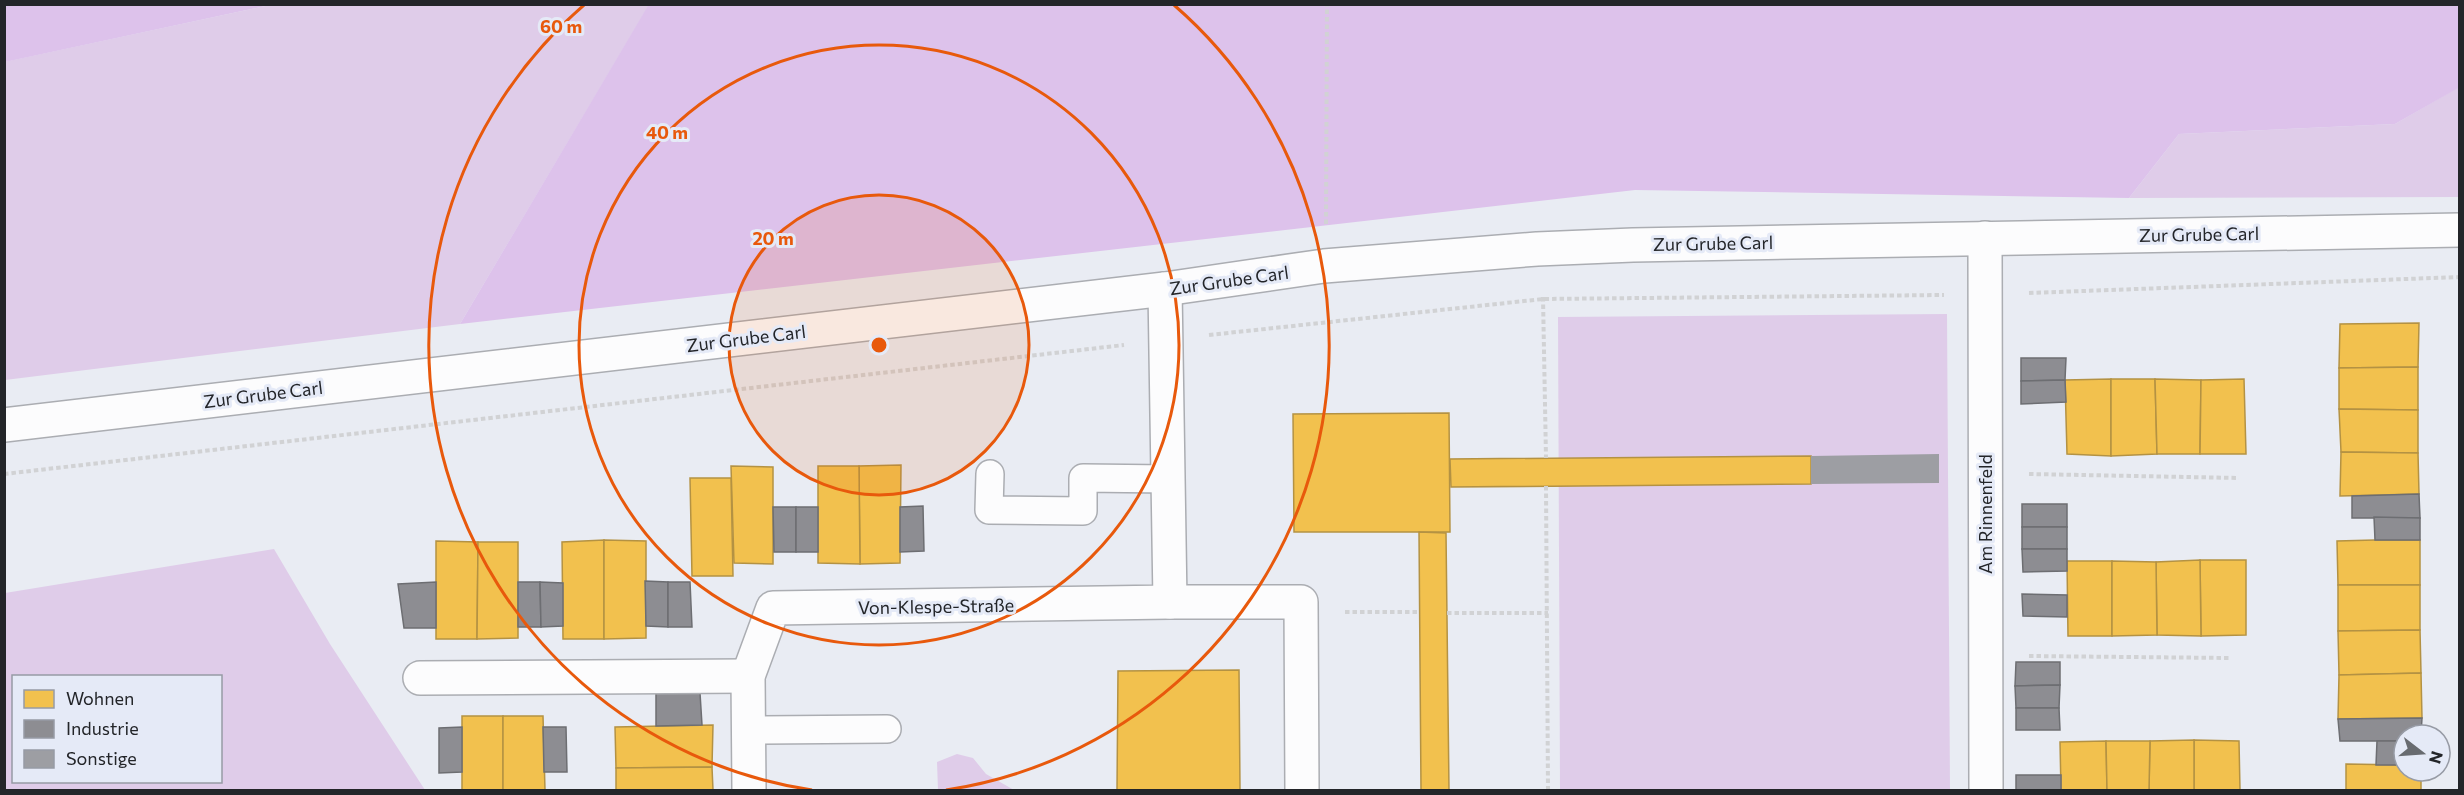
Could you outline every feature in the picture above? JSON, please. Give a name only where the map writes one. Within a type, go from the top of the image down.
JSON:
[{"type":"street","name":"Zur Grube Carl","points":[[4,425],[1165,290],[1324,266],[1537,249],[2460,230]]},
{"type":"street","name":"Am Rinnenfeld","points":[[1985,238],[1986,790]]},
{"type":"street","points":[[1165,290],[1170,602]]},
{"type":"street","name":"Von-Klespe-Straße","points":[[748,790],[748,676],[773,608],[1301,602],[1301,612]]},
{"type":"street","points":[[1301,612],[1302,790]]},
{"type":"street","points":[[420,678],[748,676]]},
{"type":"lane","points":[[990,474],[989,510],[1083,511],[1083,478],[1169,479]]},
{"type":"lane","points":[[748,730],[887,729]]},
{"type":"path","points":[[1324,266],[1327,4]]},
{"type":"path","points":[[1537,249],[1543,299],[1546,458]]},
{"type":"path","points":[[4,474],[1166,340],[1543,299],[1985,295],[2460,277]]},
{"type":"path","points":[[1985,474],[2239,478]]},
{"type":"path","points":[[1546,486],[1548,790]]},
{"type":"path","points":[[1301,612],[1419,612]]},
{"type":"path","points":[[1447,613],[1548,613]]},
{"type":"path","points":[[1985,656],[2229,658]]},
{"type":"shaded area","points":[[5,4],[270,4],[270,5],[5,62]]},
{"type":"shaded area","points":[[649,4],[2459,4],[2460,87],[2395,124],[2179,134],[2129,198],[1635,190],[460,324]]},
{"type":"shaded area","points":[[270,5],[649,5],[460,324],[5,380],[4,62]]},
{"type":"shaded area","points":[[2459,87],[2459,197],[2129,198],[2179,134],[2395,124]]},
{"type":"shaded area","points":[[1947,314],[1950,790],[1560,790],[1558,317]]},
{"type":"shaded area","points":[[274,549],[330,644],[425,790],[5,790],[5,593]]},
{"type":"shaded area","points":[[957,754],[973,758],[986,774],[1014,790],[938,790],[937,762]]},
{"type":"building: Wohnen","points":[[2419,323],[2418,367],[2339,368],[2340,324]]},
{"type":"building: Wohnen","points":[[2418,367],[2418,410],[2339,409],[2339,368]]},
{"type":"building: Wohnen","points":[[2111,379],[2111,456],[2067,454],[2065,380]]},
{"type":"building: Wohnen","points":[[2111,379],[2155,379],[2157,454],[2111,456]]},
{"type":"building: Wohnen","points":[[2155,379],[2201,380],[2200,454],[2157,454]]},
{"type":"building: Wohnen","points":[[2244,379],[2246,454],[2200,454],[2201,380]]},
{"type":"building: Wohnen","points":[[2339,409],[2418,410],[2418,453],[2341,452]]},
{"type":"building: Wohnen","points":[[1449,413],[1450,532],[1294,532],[1293,414]]},
{"type":"building: Wohnen","points":[[2341,452],[2418,453],[2419,494],[2340,496]]},
{"type":"building: Wohnen","points":[[1811,456],[1811,484],[1451,487],[1450,459]]},
{"type":"building: Wohnen","points":[[901,465],[900,563],[860,564],[859,466]]},
{"type":"building: Wohnen","points":[[731,466],[773,467],[773,564],[734,563]]},
{"type":"building: Wohnen","points":[[818,466],[859,466],[860,564],[818,563]]},
{"type":"building: Wohnen","points":[[690,478],[731,478],[733,576],[692,576]]},
{"type":"building: Wohnen","points":[[1419,532],[1446,533],[1449,790],[1421,790]]},
{"type":"building: Wohnen","points":[[604,540],[604,639],[563,639],[562,542]]},
{"type":"building: Wohnen","points":[[604,540],[646,541],[646,638],[604,639]]},
{"type":"building: Wohnen","points":[[2420,540],[2420,585],[2338,585],[2337,541]]},
{"type":"building: Wohnen","points":[[436,541],[478,542],[477,639],[436,639]]},
{"type":"building: Wohnen","points":[[478,542],[518,542],[518,638],[477,639]]},
{"type":"building: Wohnen","points":[[2200,560],[2246,560],[2246,635],[2201,636]]},
{"type":"building: Wohnen","points":[[2200,560],[2201,636],[2157,635],[2156,562]]},
{"type":"building: Wohnen","points":[[2067,561],[2112,561],[2112,636],[2068,636]]},
{"type":"building: Wohnen","points":[[2112,561],[2156,562],[2157,635],[2112,636]]},
{"type":"building: Wohnen","points":[[2338,585],[2420,585],[2420,630],[2338,631]]},
{"type":"building: Wohnen","points":[[2420,630],[2421,673],[2339,675],[2338,631]]},
{"type":"building: Wohnen","points":[[1239,670],[1240,790],[1117,790],[1118,671]]},
{"type":"building: Wohnen","points":[[2421,673],[2422,718],[2338,719],[2339,675]]},
{"type":"building: Wohnen","points":[[462,716],[503,716],[503,790],[462,790]]},
{"type":"building: Wohnen","points":[[503,716],[543,716],[545,790],[503,790]]},
{"type":"building: Wohnen","points":[[713,725],[712,767],[616,768],[615,727]]},
{"type":"building: Wohnen","points":[[2194,740],[2239,741],[2240,790],[2194,790]]},
{"type":"building: Wohnen","points":[[2194,740],[2194,790],[2149,790],[2150,741]]},
{"type":"building: Wohnen","points":[[2106,741],[2107,790],[2061,790],[2060,742]]},
{"type":"building: Wohnen","points":[[2106,741],[2150,741],[2149,790],[2107,790]]},
{"type":"building: Wohnen","points":[[2346,764],[2392,765],[2392,783],[2421,783],[2421,790],[2346,790]]},
{"type":"building: Wohnen","points":[[712,767],[713,790],[616,790],[616,768]]},
{"type":"building: Industrie","points":[[2021,358],[2066,358],[2065,380],[2021,381]]},
{"type":"building: Industrie","points":[[2065,380],[2066,402],[2021,404],[2021,381]]},
{"type":"building: Industrie","points":[[2419,494],[2420,518],[2352,518],[2352,496]]},
{"type":"building: Industrie","points":[[2022,504],[2067,504],[2067,527],[2022,527]]},
{"type":"building: Industrie","points":[[923,506],[924,551],[900,552],[900,507]]},
{"type":"building: Industrie","points":[[773,507],[796,507],[796,552],[774,552]]},
{"type":"building: Industrie","points":[[796,507],[818,507],[818,552],[796,552]]},
{"type":"building: Industrie","points":[[2374,517],[2420,518],[2420,540],[2375,540]]},
{"type":"building: Industrie","points":[[2022,527],[2067,527],[2067,549],[2022,549]]},
{"type":"building: Industrie","points":[[2022,549],[2067,549],[2067,571],[2023,572]]},
{"type":"building: Industrie","points":[[645,581],[668,582],[668,627],[646,626]]},
{"type":"building: Industrie","points":[[436,582],[436,628],[404,628],[398,584]]},
{"type":"building: Industrie","points":[[518,582],[540,582],[541,627],[518,627]]},
{"type":"building: Industrie","points":[[540,582],[563,583],[563,626],[541,627]]},
{"type":"building: Industrie","points":[[668,582],[690,582],[692,627],[668,627]]},
{"type":"building: Industrie","points":[[2022,594],[2067,595],[2067,617],[2023,616]]},
{"type":"building: Industrie","points":[[2016,662],[2060,662],[2060,685],[2015,686]]},
{"type":"building: Industrie","points":[[2060,685],[2059,708],[2016,708],[2015,686]]},
{"type":"building: Industrie","points":[[656,693],[700,693],[702,725],[656,726]]},
{"type":"building: Industrie","points":[[2016,708],[2059,708],[2060,730],[2016,730]]},
{"type":"building: Industrie","points":[[2422,718],[2422,723],[2392,723],[2392,741],[2340,741],[2338,719]]},
{"type":"building: Industrie","points":[[462,727],[462,772],[439,773],[439,728]]},
{"type":"building: Industrie","points":[[543,727],[566,727],[567,772],[544,772]]},
{"type":"building: Industrie","points":[[2377,741],[2392,741],[2392,765],[2376,765]]},
{"type":"building: Industrie","points":[[2016,775],[2061,775],[2061,790],[2016,790]]},
{"type":"building: Sonstige","points":[[1939,454],[1939,483],[1811,484],[1811,456]]}]
